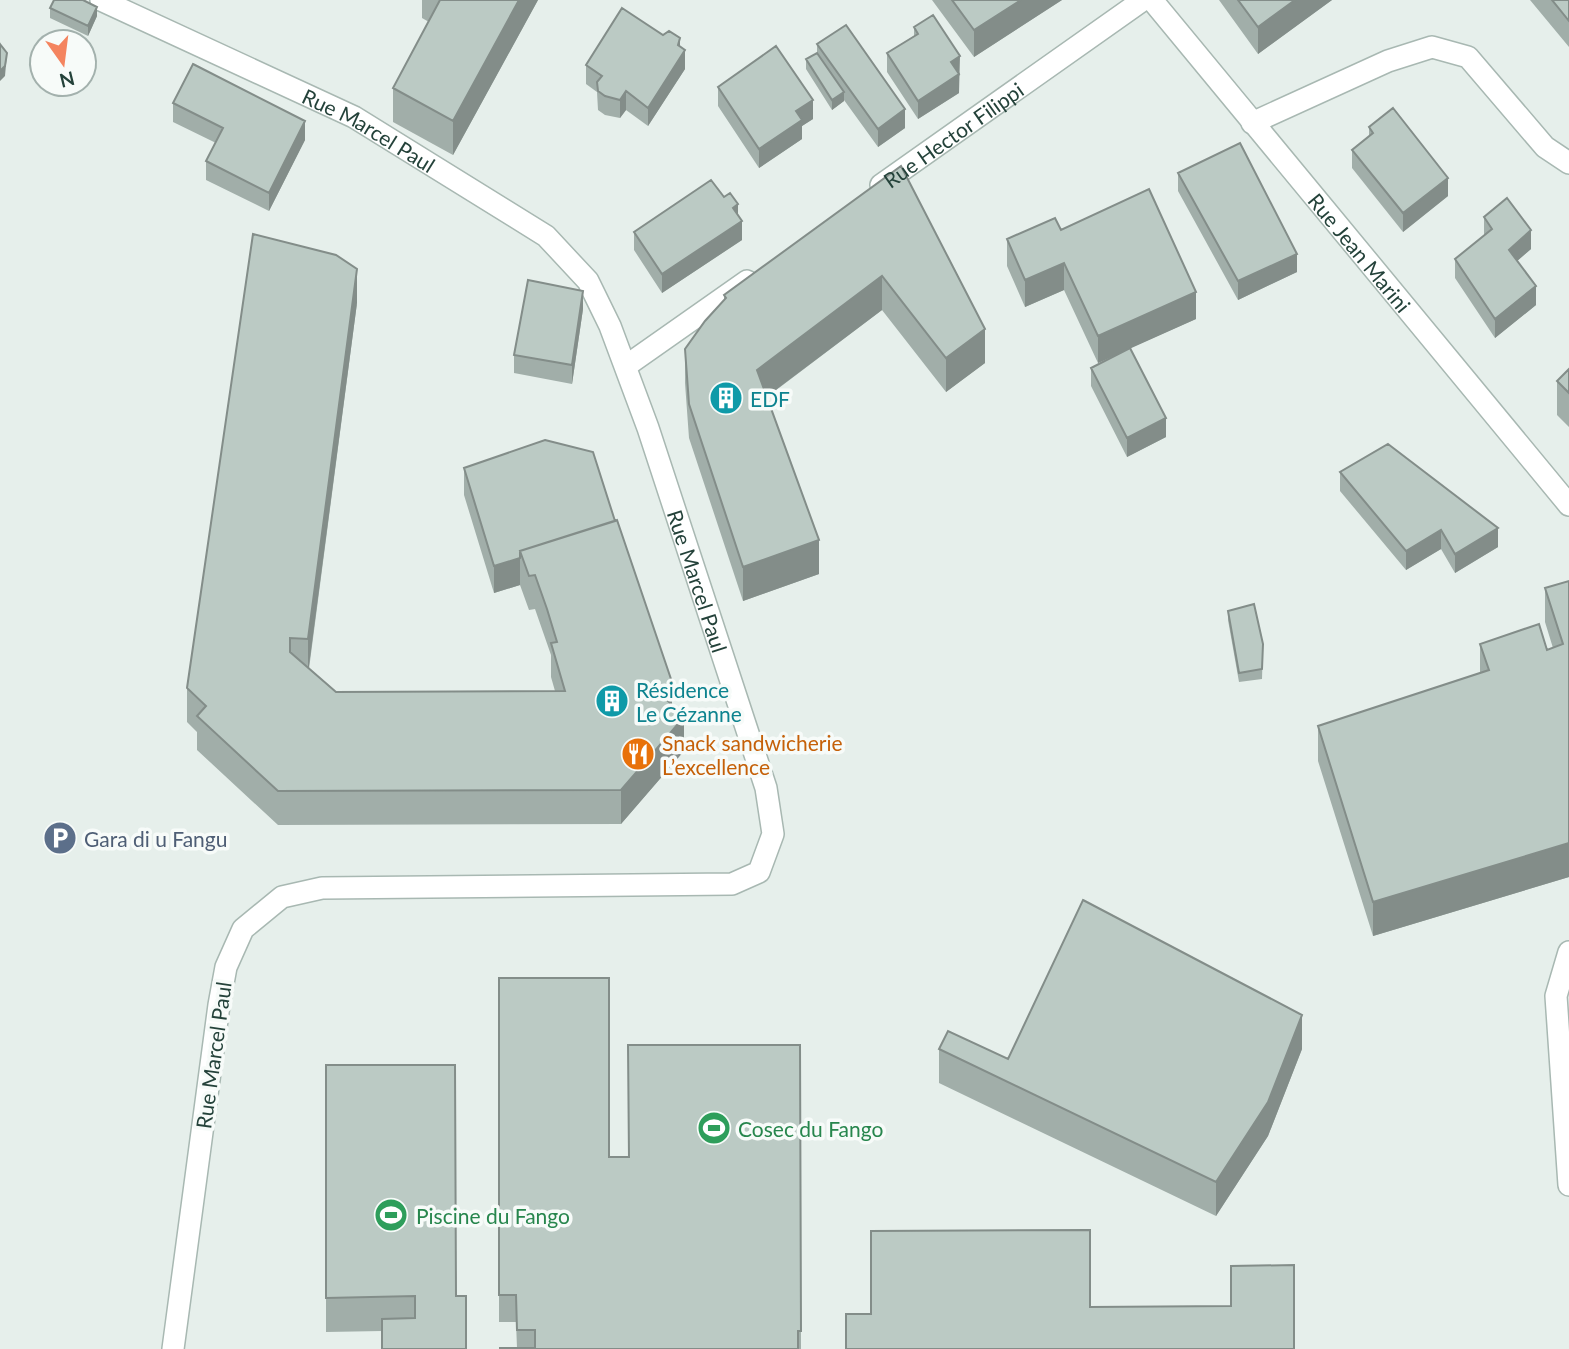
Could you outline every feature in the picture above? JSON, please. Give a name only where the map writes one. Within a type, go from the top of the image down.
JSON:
[{"type":"street","name":"Rue Marcel Paul","points":[[102,0],[354,117],[545,236],[588,281],[626,366],[698,576],[766,788],[773,834],[759,872],[732,884],[321,888],[282,897],[243,929],[226,967],[219,1005],[173,1349]]},
{"type":"street","name":"Rue Hector Filippi","points":[[862,199],[1143,0]]},
{"type":"street","name":"Rue Jean Marini","points":[[1152,0],[1569,505]]},
{"type":"street","points":[[1252,123],[1388,61],[1432,47],[1468,57],[1545,146],[1569,163]]},
{"type":"street","points":[[626,366],[760,271]]},
{"type":"street","points":[[1569,952],[1556,996],[1569,1185]]},
{"type":"building","points":[[54,0],[83,0],[97,7],[88,26],[50,8]]},
{"type":"building","points":[[440,0],[519,0],[453,121],[393,88]]},
{"type":"building","points":[[952,0],[1021,0],[974,30]]},
{"type":"building","points":[[1238,0],[1295,0],[1258,27]]},
{"type":"building","points":[[1552,0],[1569,0],[1569,21]]},
{"type":"building","points":[[622,8],[663,35],[669,31],[680,38],[678,45],[685,50],[648,108],[626,91],[620,100],[605,96],[598,91],[597,82],[602,76],[586,65]]},
{"type":"building","points":[[933,15],[960,56],[951,62],[959,74],[918,101],[887,53],[918,34],[914,27]]},
{"type":"building","points":[[846,25],[905,109],[878,129],[817,44]]},
{"type":"building","points":[[0,44],[7,53],[5,66],[0,71]]},
{"type":"building","points":[[776,46],[813,100],[796,111],[802,120],[759,149],[718,87]]},
{"type":"building","points":[[817,53],[844,92],[832,100],[806,59]]},
{"type":"building","points":[[193,64],[305,121],[269,193],[206,161],[223,128],[173,103]]},
{"type":"building","points":[[1393,108],[1448,178],[1403,213],[1352,150],[1373,133],[1369,127]]},
{"type":"building","points":[[1240,143],[1297,254],[1238,281],[1178,173]]},
{"type":"building","name":"EDF","points":[[901,166],[985,329],[946,358],[882,276],[757,370],[819,540],[743,567],[689,404],[685,349],[726,298],[724,295]]},
{"type":"building","points":[[711,180],[724,197],[730,193],[738,204],[733,208],[742,221],[662,274],[634,232]]},
{"type":"building","points":[[1149,189],[1196,292],[1098,336],[1064,263],[1025,280],[1007,239],[1055,218],[1061,230]]},
{"type":"building","points":[[1507,198],[1531,230],[1509,250],[1536,286],[1495,319],[1455,259],[1492,229],[1484,217]]},
{"type":"building","points":[[253,234],[336,255],[357,269],[308,639],[290,638],[290,652],[336,692],[565,691],[551,643],[557,642],[547,609],[535,575],[529,576],[520,551],[617,520],[672,682],[661,694],[684,717],[621,790],[278,791],[197,716],[206,706],[187,688]]},
{"type":"building","points":[[528,280],[583,291],[572,365],[514,355]]},
{"type":"building","points":[[1130,348],[1166,418],[1127,438],[1091,368]]},
{"type":"building","points":[[1569,369],[1569,393],[1557,381]]},
{"type":"building","points":[[545,440],[593,452],[615,521],[520,551],[520,558],[494,566],[464,468]]},
{"type":"building","points":[[1388,444],[1498,528],[1455,554],[1441,530],[1406,551],[1340,472]]},
{"type":"building","points":[[1569,581],[1569,843],[1373,902],[1318,726],[1489,670],[1480,644],[1539,624],[1547,650],[1563,644],[1545,588]]},
{"type":"building","points":[[1254,604],[1263,644],[1262,669],[1239,673],[1228,611]]},
{"type":"building","points":[[1083,900],[1302,1015],[1268,1102],[1216,1182],[939,1049],[948,1031],[1008,1059]]},
{"type":"building","name":"Cosec du Fango","points":[[499,978],[609,978],[609,1157],[629,1157],[628,1045],[800,1045],[801,1331],[798,1331],[798,1349],[500,1349],[535,1348],[535,1330],[517,1330],[516,1295],[499,1295]]},
{"type":"building","name":"Piscine du Fango","points":[[326,1065],[455,1065],[456,1296],[466,1296],[466,1349],[382,1349],[382,1319],[415,1318],[415,1296],[326,1298]]},
{"type":"building","points":[[1090,1230],[1090,1307],[1231,1306],[1231,1266],[1294,1265],[1294,1349],[846,1349],[846,1314],[871,1314],[871,1231]]},
{"type":"place","name":"EDF","points":[[726,398]]},
{"type":"place","name":"Résidence Le Cézanne","points":[[612,701]]},
{"type":"place","name":"Snack sandwicherie L’excellence","points":[[638,754]]},
{"type":"place","name":"Gara di u Fangu","points":[[60,838]]},
{"type":"place","name":"Cosec du Fango","points":[[714,1128]]},
{"type":"place","name":"Piscine du Fango","points":[[391,1215]]}]
